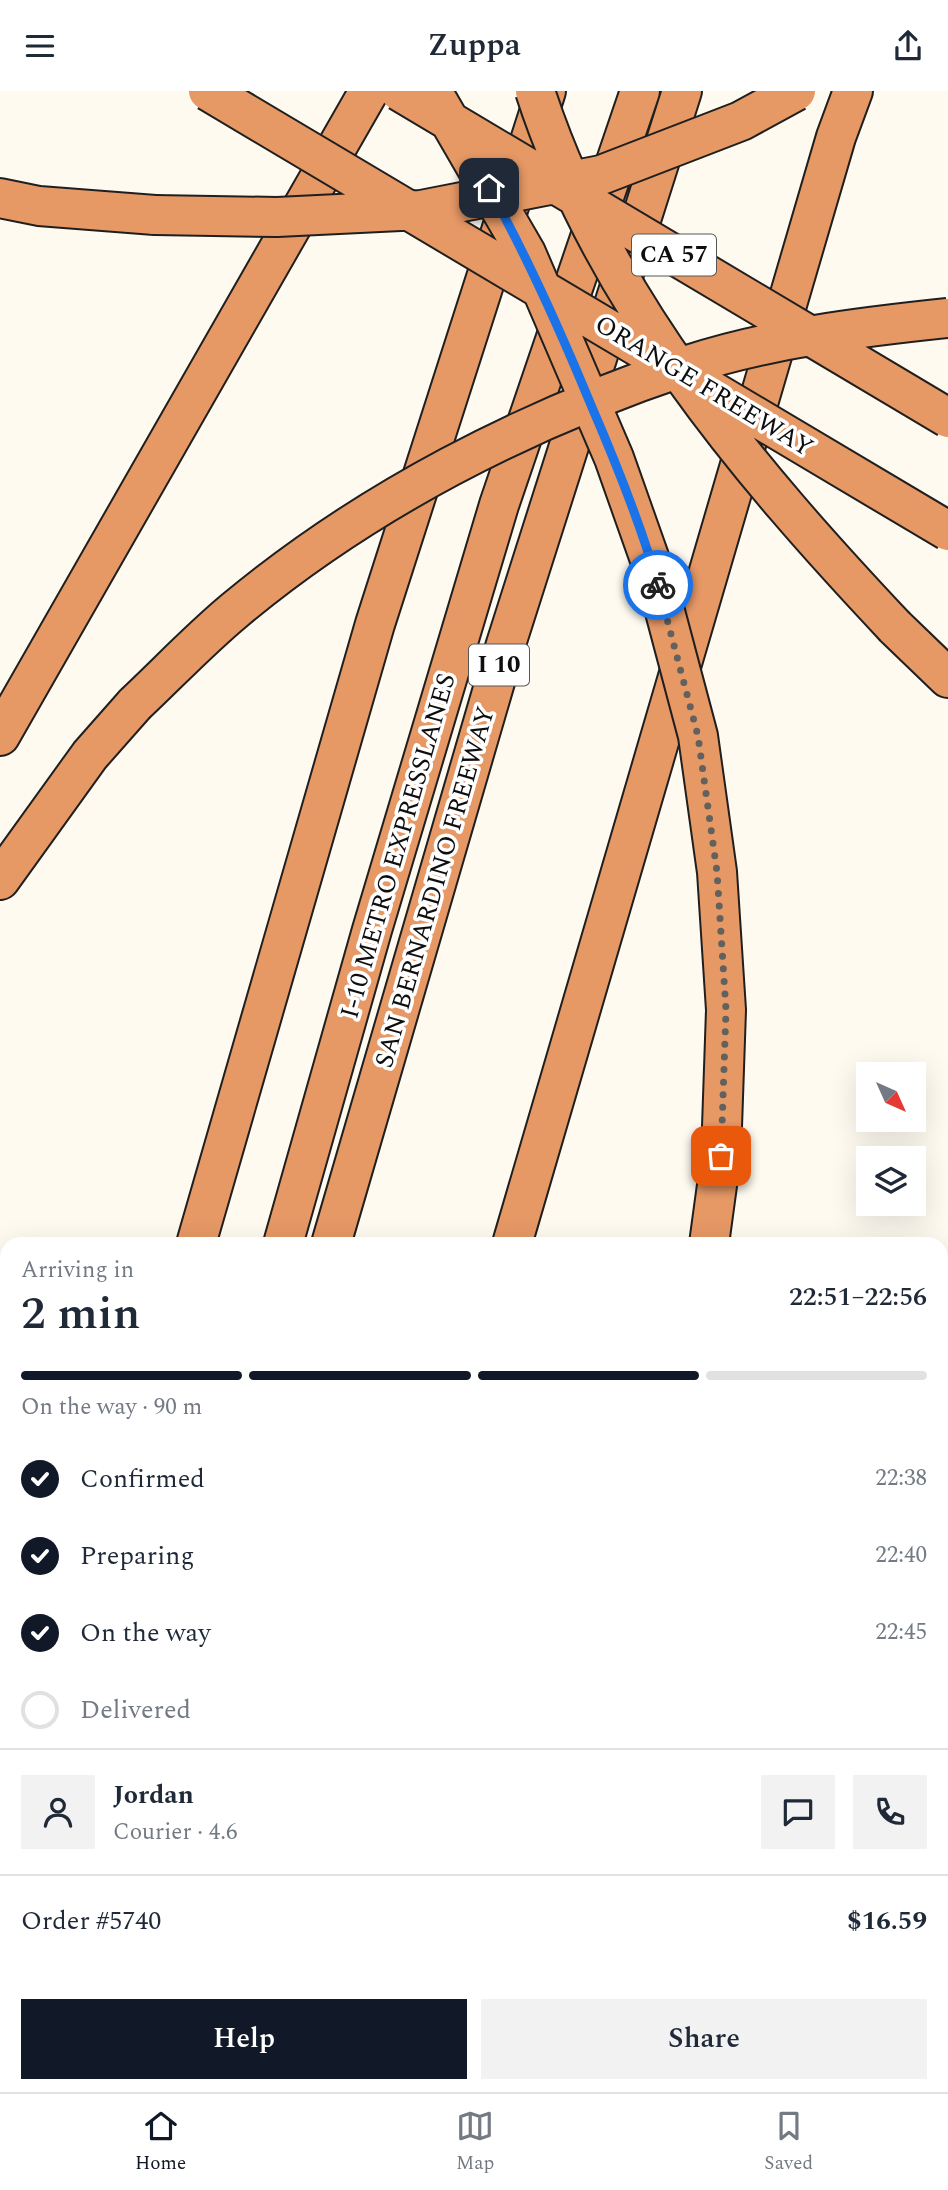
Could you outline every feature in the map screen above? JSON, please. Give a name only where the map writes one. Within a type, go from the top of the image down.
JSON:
[{"type":"highway","name":"ORANGE FREEWAY","points":[[208,91],[948,531]]},
{"type":"highway","points":[[0,736],[369,91]]},
{"type":"highway","name":"CA 57","points":[[399,91],[948,418]]},
{"type":"highway","points":[[432,91],[526,253],[614,458],[654,573],[698,736],[717,872],[726,1010],[721,1156],[710,1237]]},
{"type":"highway","points":[[535,91],[552,144],[625,286],[731,442],[802,528],[895,627],[948,678]]},
{"type":"highway","points":[[198,1237],[376,624],[546,91]]},
{"type":"highway","name":"I-10 METRO EXPRESSLANES","points":[[285,1237],[376,917],[499,505],[640,91]]},
{"type":"highway","name":"SAN BERNARDINO FREEWAY","points":[[333,1237],[506,644],[682,91]]},
{"type":"highway","points":[[0,198],[39,206],[155,215],[277,217],[421,210],[601,175],[741,121],[796,91]]},
{"type":"highway","points":[[514,1237],[722,522],[836,137],[853,91]]},
{"type":"highway","points":[[0,880],[90,755],[135,704],[246,602],[346,528],[468,457],[574,408],[690,365],[782,342],[948,318]]},
{"type":"way so far","points":[[658,585],[698,736],[717,872],[726,1010],[721,1156]]},
{"type":"route","points":[[489,188],[526,253],[614,458],[658,585]]}]
